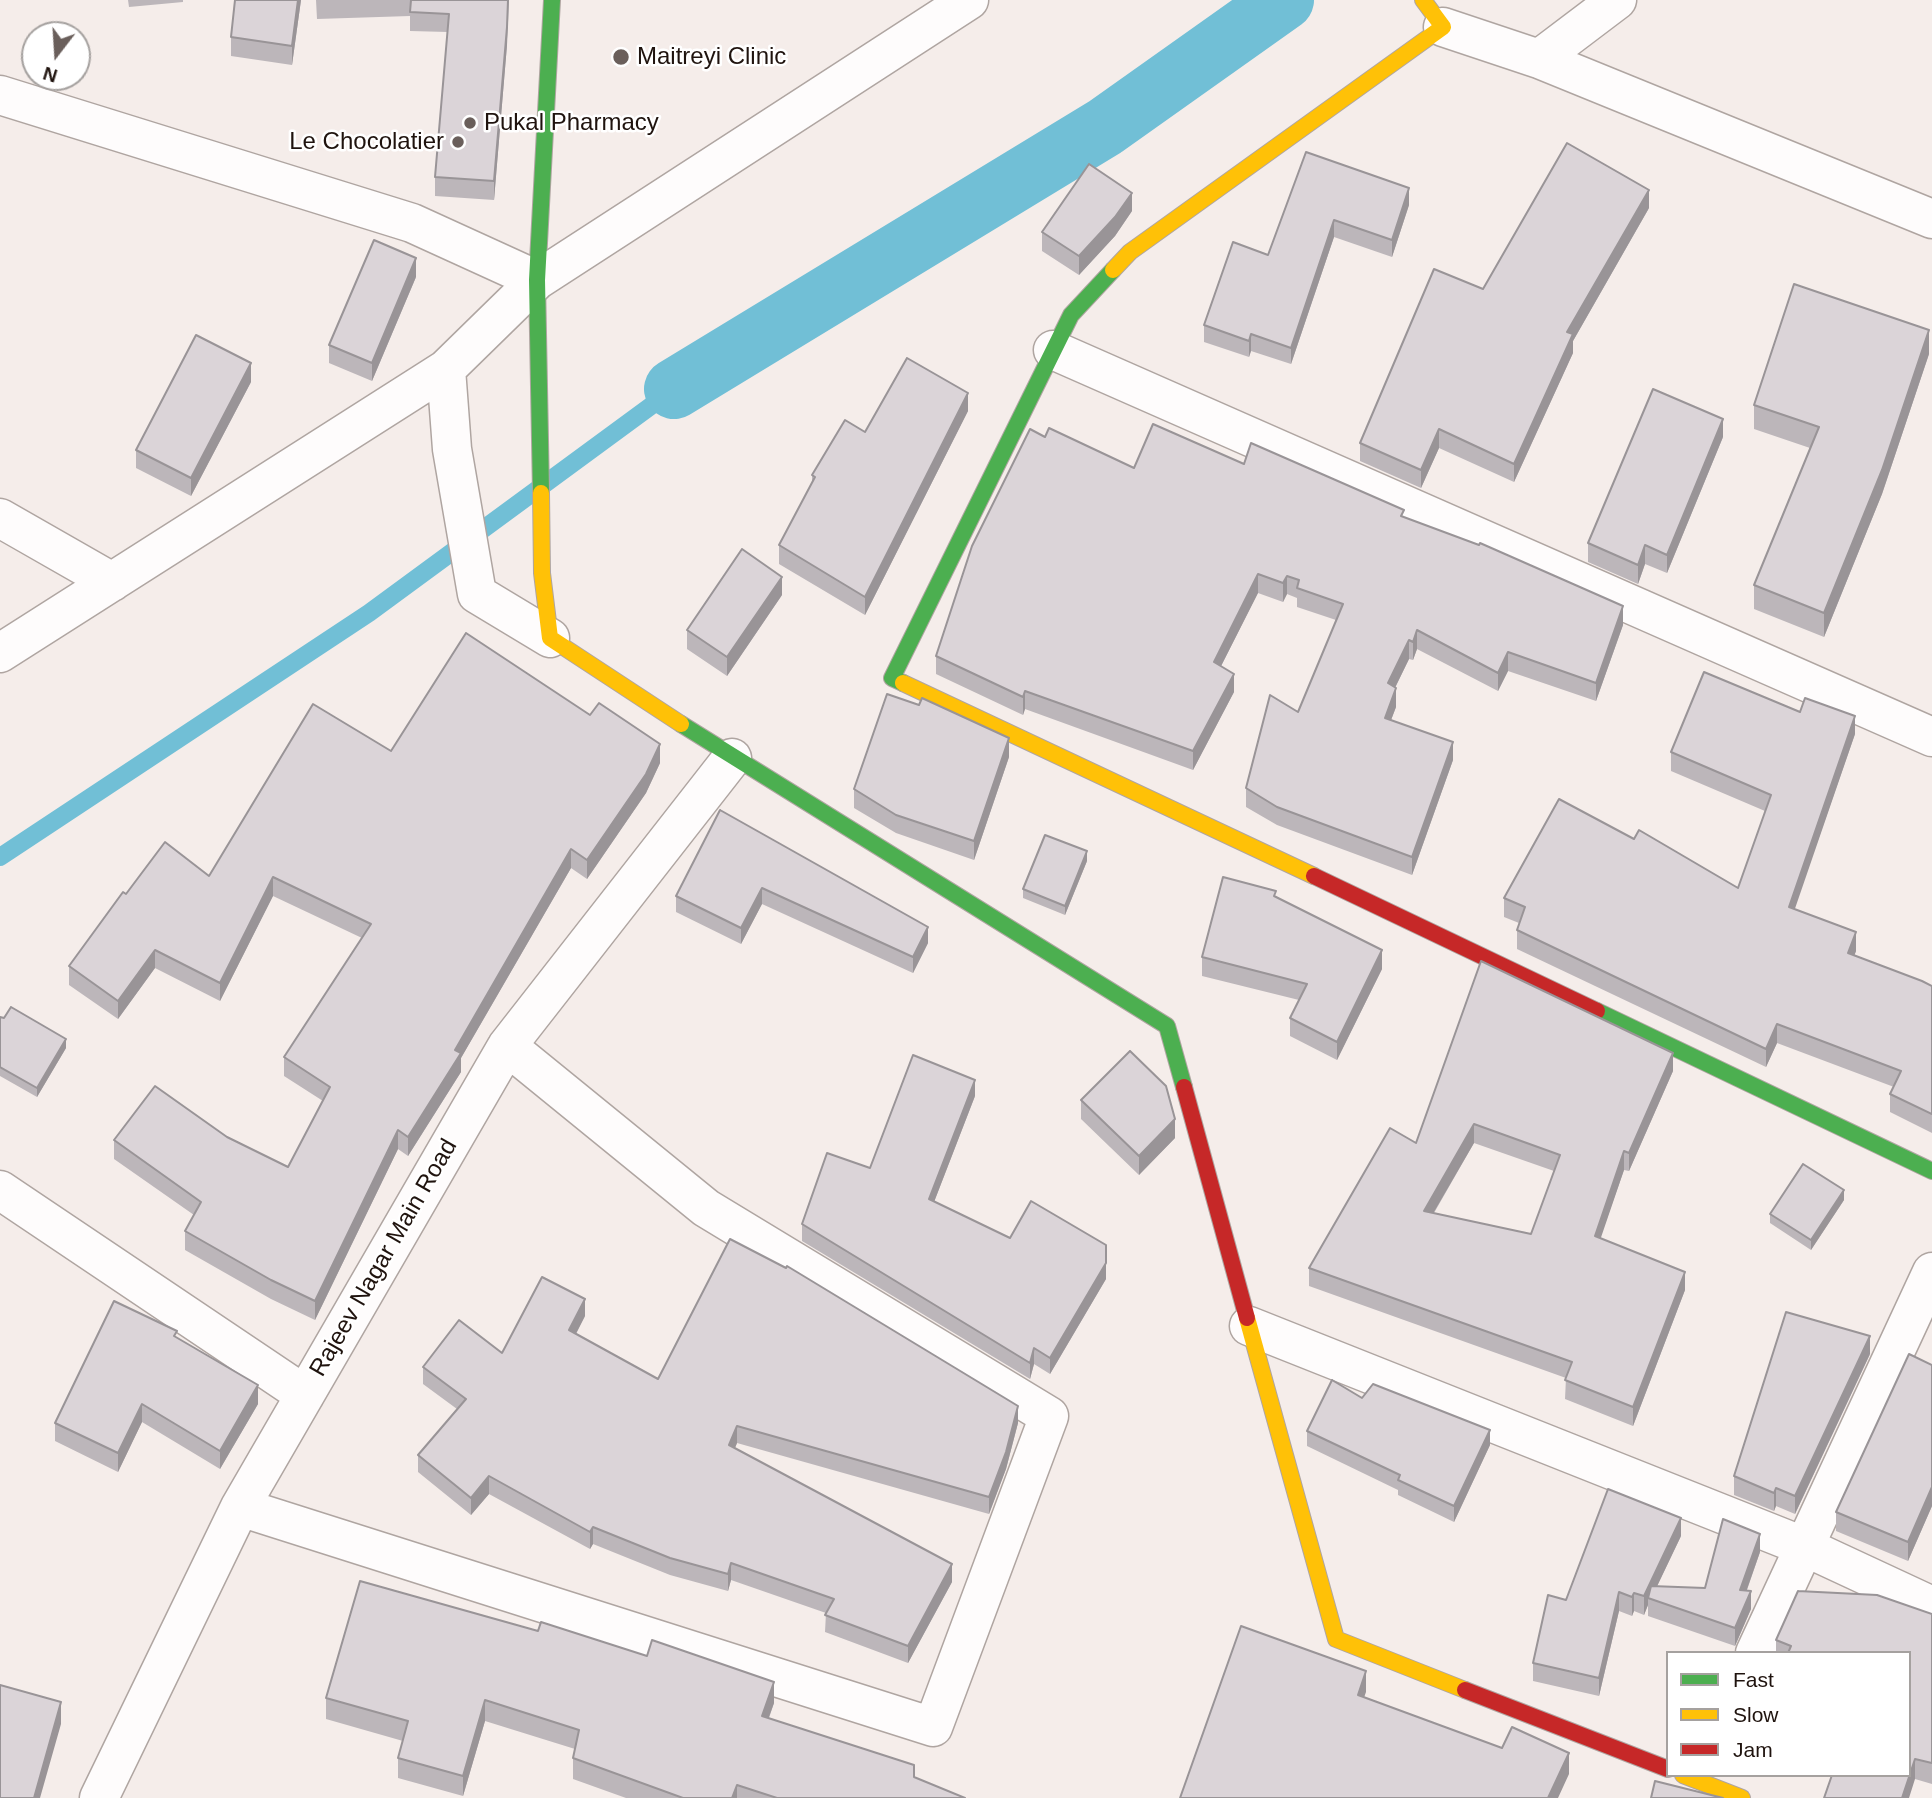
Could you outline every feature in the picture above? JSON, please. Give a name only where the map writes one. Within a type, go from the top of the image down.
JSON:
[{"type":"street","points":[[550,638],[542,573],[541,385],[537,280],[552,0]]},
{"type":"street","points":[[0,653],[446,369],[537,280],[969,0]]},
{"type":"street","points":[[1539,59],[1616,0]]},
{"type":"street","points":[[1932,219],[1433,13],[1130,252],[1072,315],[892,678],[1932,1171]]},
{"type":"street","points":[[0,95],[412,223],[537,280]]},
{"type":"street","points":[[1053,350],[1932,737]]},
{"type":"street","points":[[446,369],[452,449],[477,594],[550,638],[732,758],[1167,1026],[1336,1639],[1666,1767]]},
{"type":"street","points":[[0,518],[112,582]]},
{"type":"street","name":"Rajeev Nagar Main Road","points":[[99,1798],[240,1507],[507,1046],[732,758]]},
{"type":"street","points":[[240,1507],[933,1727],[1049,1416],[706,1208],[507,1046]]},
{"type":"street","points":[[0,1190],[305,1395]]},
{"type":"street","points":[[1756,1651],[1932,1272]]},
{"type":"street","points":[[1250,1326],[1803,1546],[1932,1606]]},
{"type":"street","points":[[1692,1777],[1742,1798]]},
{"type":"building","points":[[235,0],[298,0],[292,46],[231,37]]},
{"type":"building","points":[[411,0],[508,0],[494,181],[435,177],[449,14],[410,12]]},
{"type":"building","points":[[1567,143],[1649,190],[1567,332],[1573,334],[1514,464],[1439,429],[1421,470],[1360,443],[1434,269],[1483,289]]},
{"type":"building","points":[[1306,152],[1409,188],[1392,240],[1334,220],[1291,348],[1251,334],[1249,341],[1204,325],[1233,242],[1268,255]]},
{"type":"building","points":[[1089,164],[1132,193],[1115,217],[1079,256],[1042,232]]},
{"type":"building","points":[[374,240],[416,258],[372,363],[329,345]]},
{"type":"building","points":[[1794,284],[1929,330],[1882,470],[1824,613],[1754,585],[1819,427],[1754,405]]},
{"type":"building","points":[[196,335],[251,363],[191,478],[136,450]]},
{"type":"building","points":[[907,358],[968,393],[865,597],[779,545],[815,477],[812,475],[845,420],[865,432]]},
{"type":"building","points":[[1653,389],[1723,419],[1667,555],[1645,545],[1638,565],[1588,543]]},
{"type":"building","points":[[1153,424],[1244,464],[1251,443],[1404,510],[1401,516],[1479,545],[1480,543],[1623,606],[1596,683],[1508,652],[1498,673],[1417,630],[1413,642],[1409,640],[1388,683],[1396,688],[1385,718],[1453,742],[1412,857],[1277,807],[1246,788],[1270,695],[1298,712],[1343,604],[1297,588],[1299,580],[1287,576],[1283,583],[1258,574],[1214,662],[1234,674],[1193,751],[1025,691],[1023,697],[936,656],[972,546],[1030,429],[1045,437],[1049,428],[1134,468]]},
{"type":"building","points":[[742,549],[782,577],[727,657],[687,630]]},
{"type":"building","points":[[466,633],[590,715],[599,703],[660,744],[646,774],[587,860],[571,849],[455,1050],[461,1053],[408,1137],[398,1130],[315,1301],[271,1280],[185,1231],[201,1202],[114,1140],[155,1086],[227,1137],[288,1167],[330,1087],[284,1057],[371,924],[273,877],[220,983],[155,950],[118,1001],[69,966],[123,892],[126,894],[165,842],[209,876],[313,704],[391,751]]},
{"type":"building","points":[[1704,672],[1800,712],[1805,698],[1855,716],[1789,907],[1856,932],[1848,953],[1932,986],[1932,1114],[1890,1094],[1901,1071],[1777,1024],[1766,1049],[1517,930],[1525,907],[1504,898],[1559,799],[1634,839],[1639,830],[1738,888],[1771,795],[1671,752]]},
{"type":"building","points":[[887,694],[919,705],[922,698],[1009,738],[974,841],[896,815],[854,789]]},
{"type":"building","points":[[720,810],[928,927],[913,957],[762,888],[741,928],[676,896]]},
{"type":"building","points":[[1045,835],[1087,851],[1065,906],[1023,889]]},
{"type":"building","points":[[1223,877],[1276,891],[1274,896],[1382,950],[1337,1042],[1290,1018],[1307,984],[1202,957]]},
{"type":"building","points":[[1481,961],[1673,1053],[1629,1153],[1624,1151],[1595,1236],[1685,1272],[1633,1407],[1565,1380],[1572,1362],[1309,1268],[1390,1128],[1416,1143]],"holes":[[[1474,1124],[1560,1155],[1531,1234],[1424,1211]]]},
{"type":"building","points":[[11,1007],[66,1039],[37,1088],[0,1067],[0,1017],[4,1018]]},
{"type":"building","points":[[1130,1051],[1166,1086],[1175,1119],[1139,1156],[1081,1100]]},
{"type":"building","points":[[913,1055],[975,1080],[929,1199],[1010,1238],[1031,1201],[1106,1245],[1106,1263],[1050,1358],[1034,1348],[1030,1363],[802,1224],[827,1153],[870,1168]]},
{"type":"building","points":[[1803,1164],[1844,1190],[1811,1240],[1770,1214]]},
{"type":"building","points":[[730,1239],[786,1268],[787,1266],[1018,1406],[1006,1452],[989,1497],[737,1426],[729,1445],[952,1564],[908,1646],[825,1615],[834,1599],[731,1563],[728,1574],[670,1558],[593,1527],[590,1532],[489,1476],[471,1498],[418,1455],[466,1399],[423,1367],[459,1320],[502,1353],[542,1277],[585,1299],[569,1330],[658,1379]]},
{"type":"building","points":[[114,1301],[177,1331],[174,1336],[258,1385],[220,1451],[142,1404],[118,1453],[55,1423]]},
{"type":"building","points":[[1786,1312],[1870,1336],[1795,1496],[1776,1488],[1774,1493],[1734,1476]]},
{"type":"building","points":[[1909,1354],[1932,1365],[1932,1487],[1908,1542],[1836,1512]]},
{"type":"building","points":[[1332,1380],[1362,1398],[1373,1384],[1490,1430],[1454,1506],[1398,1480],[1400,1475],[1307,1431]]},
{"type":"building","points":[[1608,1489],[1681,1518],[1644,1596],[1634,1593],[1632,1597],[1619,1592],[1599,1678],[1533,1663],[1548,1595],[1566,1600]]},
{"type":"building","points":[[1723,1519],[1760,1534],[1740,1590],[1751,1591],[1735,1628],[1648,1598],[1651,1586],[1705,1588]]},
{"type":"building","points":[[360,1581],[538,1631],[541,1622],[647,1656],[652,1640],[774,1682],[762,1716],[914,1765],[914,1777],[965,1798],[777,1798],[737,1785],[732,1798],[683,1798],[573,1758],[579,1730],[485,1700],[463,1776],[398,1758],[408,1721],[326,1698]]},
{"type":"building","points":[[1798,1591],[1877,1595],[1932,1614],[1932,1763],[1915,1759],[1911,1771],[1911,1651],[1789,1651],[1791,1646],[1776,1640]]},
{"type":"building","points":[[1241,1626],[1366,1671],[1358,1695],[1502,1748],[1512,1727],[1569,1753],[1548,1798],[1180,1798]]},
{"type":"building","points":[[0,1685],[61,1702],[34,1798],[0,1798]]},
{"type":"building","points":[[1831,1777],[1909,1777],[1902,1798],[1824,1798]]},
{"type":"building","points":[[1655,1781],[1723,1798],[1651,1798]]},
{"type":"waterway","points":[[674,389],[1105,127],[1284,0]]},
{"type":"waterway","points":[[0,857],[369,613],[674,389]]},
{"type":"traffic: fast","points":[[541,493],[537,280],[552,0]]},
{"type":"traffic: fast","points":[[903,683],[892,678],[1071,315],[1113,270]]},
{"type":"traffic: fast","points":[[681,724],[1167,1026],[1184,1087]]},
{"type":"traffic: fast","points":[[1597,1011],[1932,1171]]},
{"type":"traffic: slow","points":[[1113,270],[1130,252],[1443,27],[1423,0]]},
{"type":"traffic: slow","points":[[541,493],[542,573],[550,638],[681,724]]},
{"type":"traffic: slow","points":[[903,683],[1314,876]]},
{"type":"traffic: slow","points":[[1247,1318],[1336,1639],[1465,1690]]},
{"type":"traffic: slow","points":[[1688,1777],[1742,1798]]},
{"type":"traffic: jam","points":[[1314,876],[1597,1011]]},
{"type":"traffic: jam","points":[[1184,1087],[1247,1318]]},
{"type":"traffic: jam","points":[[1465,1690],[1666,1768]]},
{"type":"place","name":"Maitreyi Clinic","points":[[621,57]]},
{"type":"place","name":"Pukal Pharmacy","points":[[470,123]]},
{"type":"place","name":"Le Chocolatier","points":[[458,142]]}]
